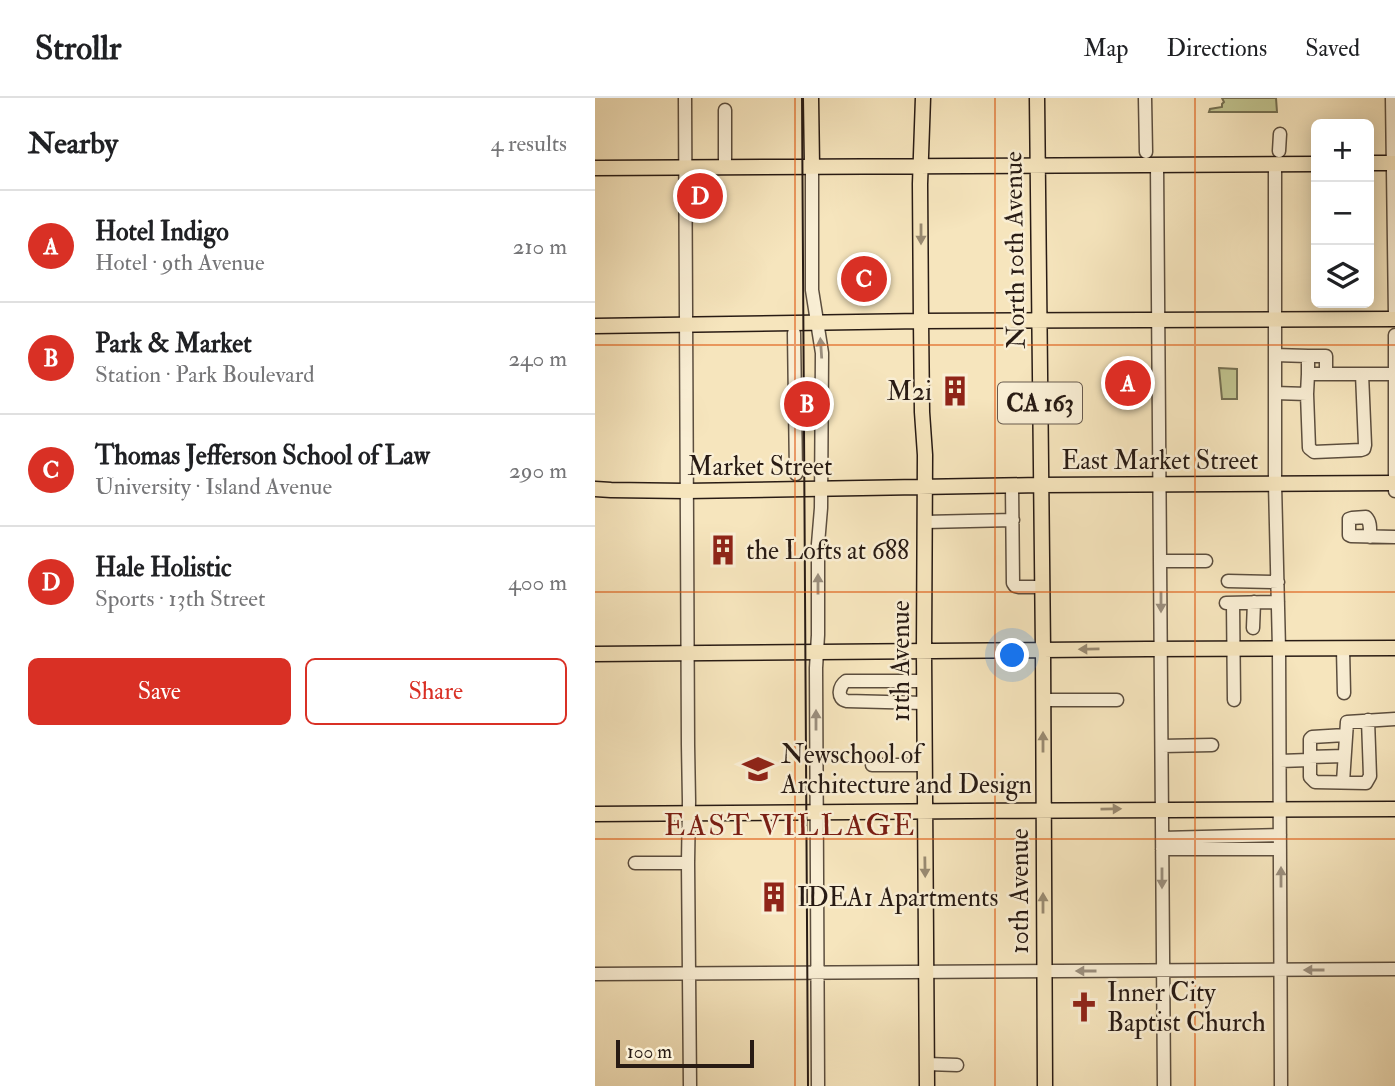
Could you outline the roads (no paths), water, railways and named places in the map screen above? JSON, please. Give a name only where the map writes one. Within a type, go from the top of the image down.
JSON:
[{"type":"main road","points":[[811,98],[812,166]]},
{"type":"main road","name":"11th Avenue","points":[[923,98],[921,321],[925,470],[927,1086]]},
{"type":"main road","name":"North 10th Avenue","points":[[1037,98],[1040,485]]},
{"type":"main road","points":[[595,168],[1038,165],[1152,157],[1277,158],[1311,163]]},
{"type":"main road","points":[[1374,163],[1395,163]]},
{"type":"main road","points":[[595,326],[1395,317]]},
{"type":"main road","name":"East Market Street","points":[[925,487],[1395,483]]},
{"type":"main road","name":"10th Avenue","points":[[1040,485],[1045,1086]]},
{"type":"main road","name":"Market Street","points":[[595,489],[686,491],[925,487]]},
{"type":"main road","points":[[595,654],[1395,649]]},
{"type":"main road","points":[[595,814],[1395,808]]},
{"type":"street","points":[[685,98],[690,1086]]},
{"type":"street","points":[[1145,98],[1152,157],[1159,320],[1164,1086]]},
{"type":"street","points":[[1392,98],[1395,163],[1395,317]]},
{"type":"street","points":[[725,110],[725,167]]},
{"type":"street","points":[[1280,134],[1277,158],[1275,484],[1279,649],[1281,1086]]},
{"type":"street","points":[[1152,157],[1153,137]]},
{"type":"street","points":[[812,166],[813,290],[822,353],[821,519],[815,668],[818,1086]]},
{"type":"street","points":[[794,333],[796,474]]},
{"type":"street","points":[[1395,335],[1395,491]]},
{"type":"street","points":[[1275,355],[1326,356],[1326,374]]},
{"type":"street","points":[[1308,356],[1307,394],[1311,451],[1364,449],[1362,374]]},
{"type":"street","points":[[1308,374],[1395,374]]},
{"type":"street","points":[[1275,393],[1307,394]]},
{"type":"street","points":[[1012,486],[1013,583],[1019,587],[1042,587]]},
{"type":"street","points":[[925,522],[1013,520]]},
{"type":"street","points":[[1370,537],[1395,537]]},
{"type":"street","points":[[1160,561],[1206,561]]},
{"type":"street","points":[[1228,581],[1278,582]]},
{"type":"street","points":[[1253,628],[1254,602]]},
{"type":"street","points":[[1234,700],[1230,603],[1278,602]]},
{"type":"street","points":[[1343,649],[1344,693]]},
{"type":"street","points":[[924,681],[846,681],[840,688],[840,697],[847,701],[924,702]]},
{"type":"street","points":[[1043,700],[1117,700]]},
{"type":"street","points":[[1343,782],[1347,722],[1395,719]]},
{"type":"street","points":[[1345,736],[1312,737],[1309,745],[1310,777],[1315,782],[1366,783],[1369,780],[1369,720]]},
{"type":"street","points":[[1161,746],[1212,745]]},
{"type":"street","points":[[1280,761],[1344,755]]},
{"type":"street","points":[[872,765],[924,765]]},
{"type":"street","points":[[1162,843],[1280,835]]},
{"type":"street","points":[[1162,843],[1280,849]]},
{"type":"street","points":[[635,863],[688,863]]},
{"type":"street","points":[[595,974],[1395,969]]},
{"type":"street","points":[[927,1065],[957,1065]]},
{"type":"tram line","points":[[802,98],[808,1086]]},
{"type":"place","name":"Hale Holistic","points":[[700,196]]},
{"type":"place","name":"Thomas Jefferson School of Law","points":[[864,279]]},
{"type":"place","name":"Hotel Indigo","points":[[1128,383]]},
{"type":"place","name":"M2i","points":[[955,391]]},
{"type":"place","name":"Park & Market","points":[[807,404]]},
{"type":"place","name":"the Lofts at 688","points":[[723,550]]},
{"type":"place","name":"Newschool of Architecture and Design","points":[[758,769]]},
{"type":"place","name":"IDEA1 Apartments","points":[[774,897]]},
{"type":"place","name":"Inner City Baptist Church","points":[[1084,1007]]},
{"type":"district","name":"EAST VILLAGE","points":[[790,825]]}]
